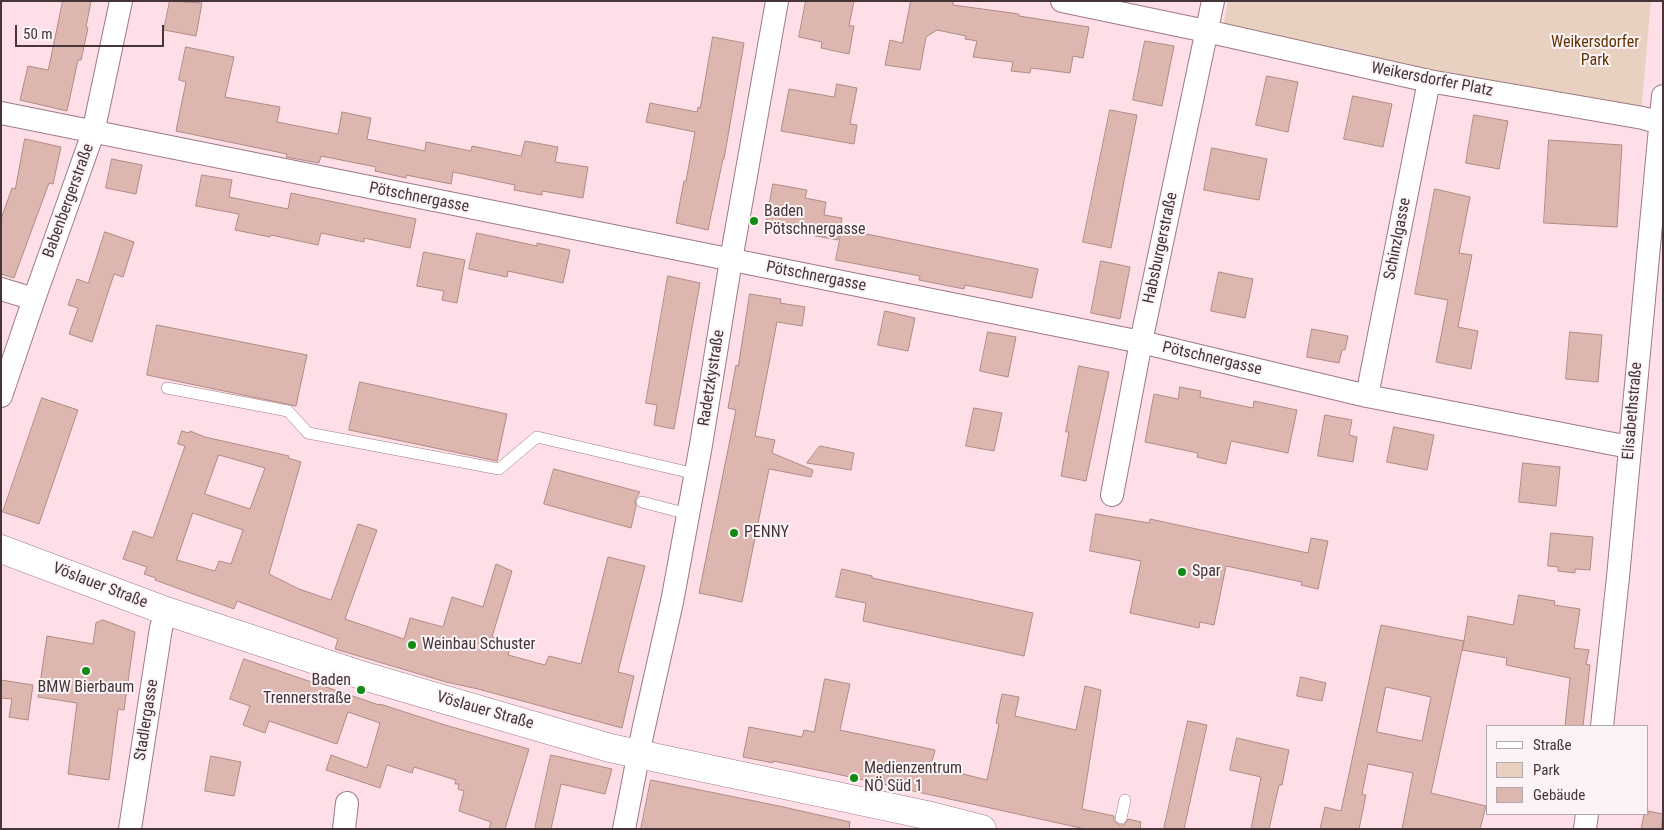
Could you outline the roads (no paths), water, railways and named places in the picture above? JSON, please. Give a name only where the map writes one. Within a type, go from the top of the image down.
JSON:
[{"type":"street","name":"Babenbergerstraße","points":[[1,396],[93,133],[121,1]]},
{"type":"street","name":"Radetzkystraße","points":[[624,829],[638,753],[672,602],[696,474],[731,260],[777,1]]},
{"type":"street","name":"Weikersdorfer Platz","points":[[1062,1],[1429,81],[1643,118],[1661,123]]},
{"type":"street","name":"Habsburgerstraße","points":[[1112,495],[1141,342],[1213,1]]},
{"type":"street","name":"Schinzlgasse","points":[[1367,396],[1429,81]]},
{"type":"street","name":"Elisabethstraße","points":[[1602,725],[1618,577],[1663,96]]},
{"type":"street","name":"Pötschnergasse","points":[[1,113],[1141,342],[1367,396],[1629,447]]},
{"type":"street","points":[[1,288],[34,299]]},
{"type":"street","name":"Vöslauer Straße","points":[[1,549],[166,611],[364,676],[610,748],[931,816],[982,829]]},
{"type":"street","name":"Stadlergasse","points":[[130,829],[161,628],[166,611]]},
{"type":"street","points":[[344,829],[347,803]]},
{"type":"street","points":[[1585,829],[1588,815]]},
{"type":"lane","points":[[167,388],[288,411],[308,433],[498,469],[537,437],[696,474]]},
{"type":"lane","points":[[642,502],[688,514]]},
{"type":"lane","points":[[1121,818],[1125,800]]},
{"type":"place","name":"Baden Pötschnergasse","points":[[754,221]]},
{"type":"place","name":"PENNY","points":[[734,533]]},
{"type":"place","name":"Spar","points":[[1182,572]]},
{"type":"place","name":"Weinbau Schuster","points":[[412,645]]},
{"type":"place","name":"BMW Bierbaum","points":[[86,671]]},
{"type":"place","name":"Baden Trennerstraße","points":[[361,690]]},
{"type":"place","name":"Medienzentrum NÖ Süd 1","points":[[854,778]]},
{"type":"park label","name":"Weikersdorfer Park","points":[[1595,52]]}]
